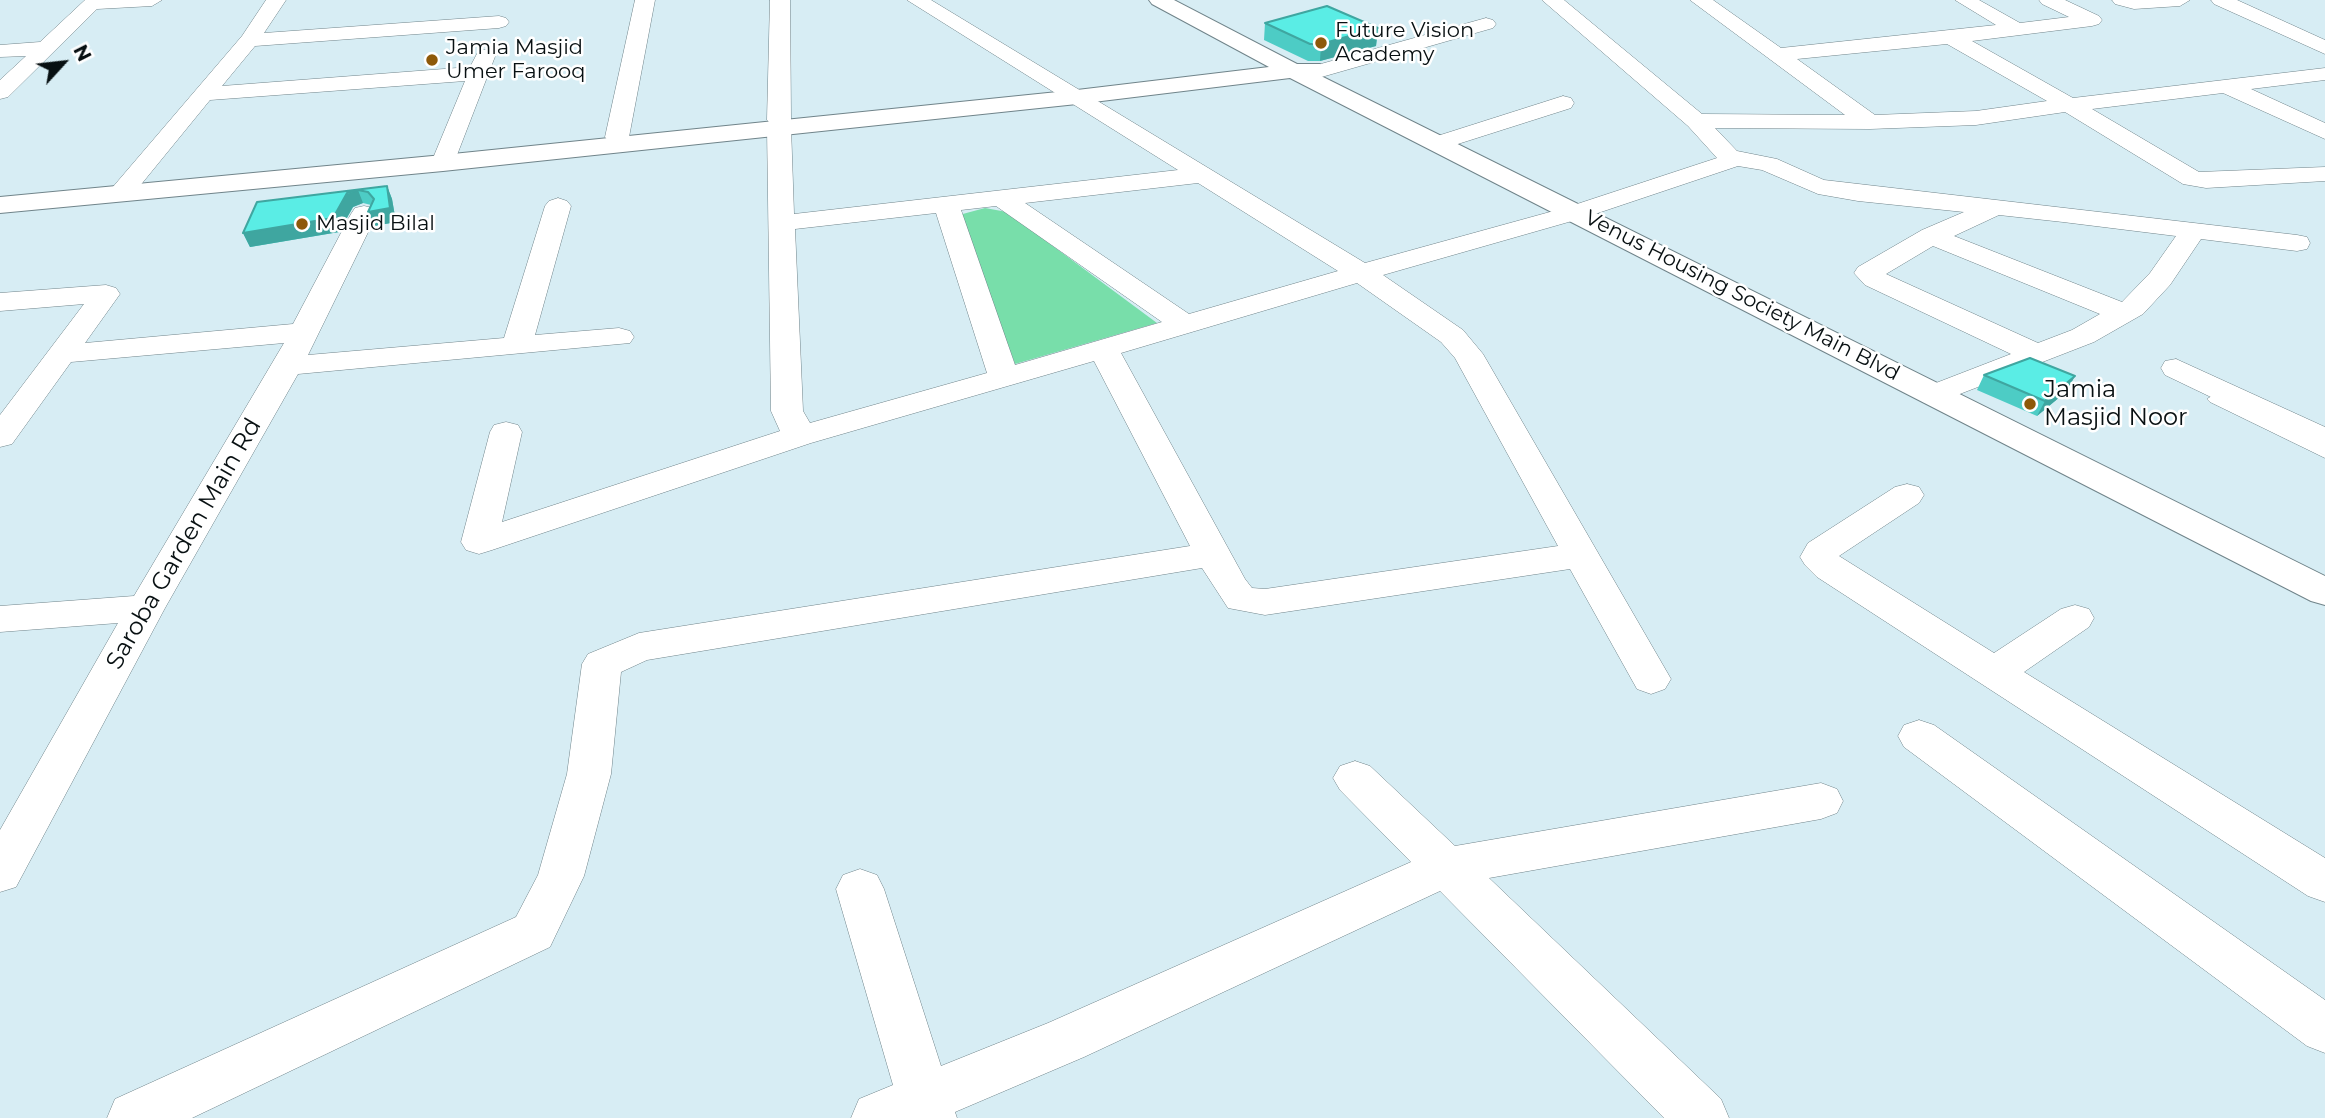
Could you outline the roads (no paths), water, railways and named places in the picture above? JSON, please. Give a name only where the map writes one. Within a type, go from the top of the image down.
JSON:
[{"type":"street","points":[[0,92],[94,2],[152,0]]},
{"type":"street","points":[[0,199],[124,190],[248,40],[276,0]]},
{"type":"street","points":[[444,159],[499,22],[511,0]]},
{"type":"street","points":[[617,141],[645,0]]},
{"type":"street","points":[[780,0],[779,123],[787,411],[792,425],[804,433]]},
{"type":"street","points":[[917,0],[1361,272],[1452,336],[1468,354],[1651,679]]},
{"type":"street","name":"Venus Housing Society Main Blvd","points":[[1159,0],[1302,68],[1944,391],[2325,592]]},
{"type":"street","name":"Venus Housing Society Main Blvd","points":[[1178,0],[1302,68]]},
{"type":"street","points":[[1552,0],[1696,121],[1729,157],[1768,164],[1818,186],[2297,243]]},
{"type":"street","points":[[1700,0],[1870,122]]},
{"type":"street","points":[[1965,0],[2017,29]]},
{"type":"street","points":[[1779,55],[2092,20],[2049,0]]},
{"type":"street","points":[[2122,0],[2134,3],[2180,0]]},
{"type":"street","points":[[2221,0],[2325,48]]},
{"type":"street","points":[[248,40],[499,22]]},
{"type":"street","points":[[0,205],[1302,68],[1486,24]]},
{"type":"street","points":[[1951,37],[2192,179],[2206,181],[2325,174]]},
{"type":"street","points":[[0,51],[46,47]]},
{"type":"street","points":[[205,93],[478,73]]},
{"type":"street","points":[[1696,121],[1870,122],[1976,118],[2325,74]]},
{"type":"street","points":[[2226,86],[2325,132]]},
{"type":"street","points":[[1445,141],[1563,103]]},
{"type":"street","points":[[2289,115],[2325,111]]},
{"type":"street","points":[[506,432],[479,542],[804,433],[826,430],[1361,272],[1585,209],[1699,173],[1728,162],[1729,157]]},
{"type":"street","points":[[782,223],[1202,175]]},
{"type":"street","points":[[1001,198],[1185,326]]},
{"type":"street","points":[[946,204],[1004,377]]},
{"type":"street","points":[[517,346],[558,205]]},
{"type":"street","points":[[1993,208],[1931,236],[1868,273],[1875,279],[2036,354]]},
{"type":"street","name":"Saroba Garden Main Rd","points":[[0,873],[146,608],[287,366],[364,214]]},
{"type":"street","points":[[1944,391],[2083,336],[2133,308],[2160,279],[2193,231]]},
{"type":"street","points":[[1931,236],[2123,313]]},
{"type":"street","points":[[0,302],[106,294],[64,354],[12,405],[0,437]]},
{"type":"street","points":[[64,354],[304,332]]},
{"type":"street","points":[[287,366],[619,337]]},
{"type":"street","points":[[1104,350],[1230,586],[1241,599],[1265,602],[1582,555]]},
{"type":"street","points":[[2169,371],[2325,439]]},
{"type":"street","name":"Venus Housing Society Main Blvd","points":[[1944,391],[2325,572]]},
{"type":"street","points":[[1906,495],[1821,551],[1818,557],[1830,568],[2325,882]]},
{"type":"street","points":[[134,1118],[533,932],[561,876],[590,774],[602,664],[639,647],[1213,554]]},
{"type":"street","points":[[0,620],[146,608]]},
{"type":"street","points":[[1996,671],[2076,618]]},
{"type":"street","points":[[1919,736],[2325,1029]]},
{"type":"street","points":[[1355,778],[1702,1118]]},
{"type":"street","points":[[878,1118],[927,1109],[1066,1040],[1446,867],[1821,801]]},
{"type":"street","points":[[860,888],[927,1109]]},
{"type":"lane","points":[[2169,371],[2325,453]]},
{"type":"place","name":"Future Vision Academy","points":[[1321,43]]},
{"type":"place","name":"Jamia Masjid Umer Farooq","points":[[432,60]]},
{"type":"place","name":"Masjid Bilal","points":[[302,224]]},
{"type":"place","name":"Jamia Masjid Noor","points":[[2030,404]]}]
